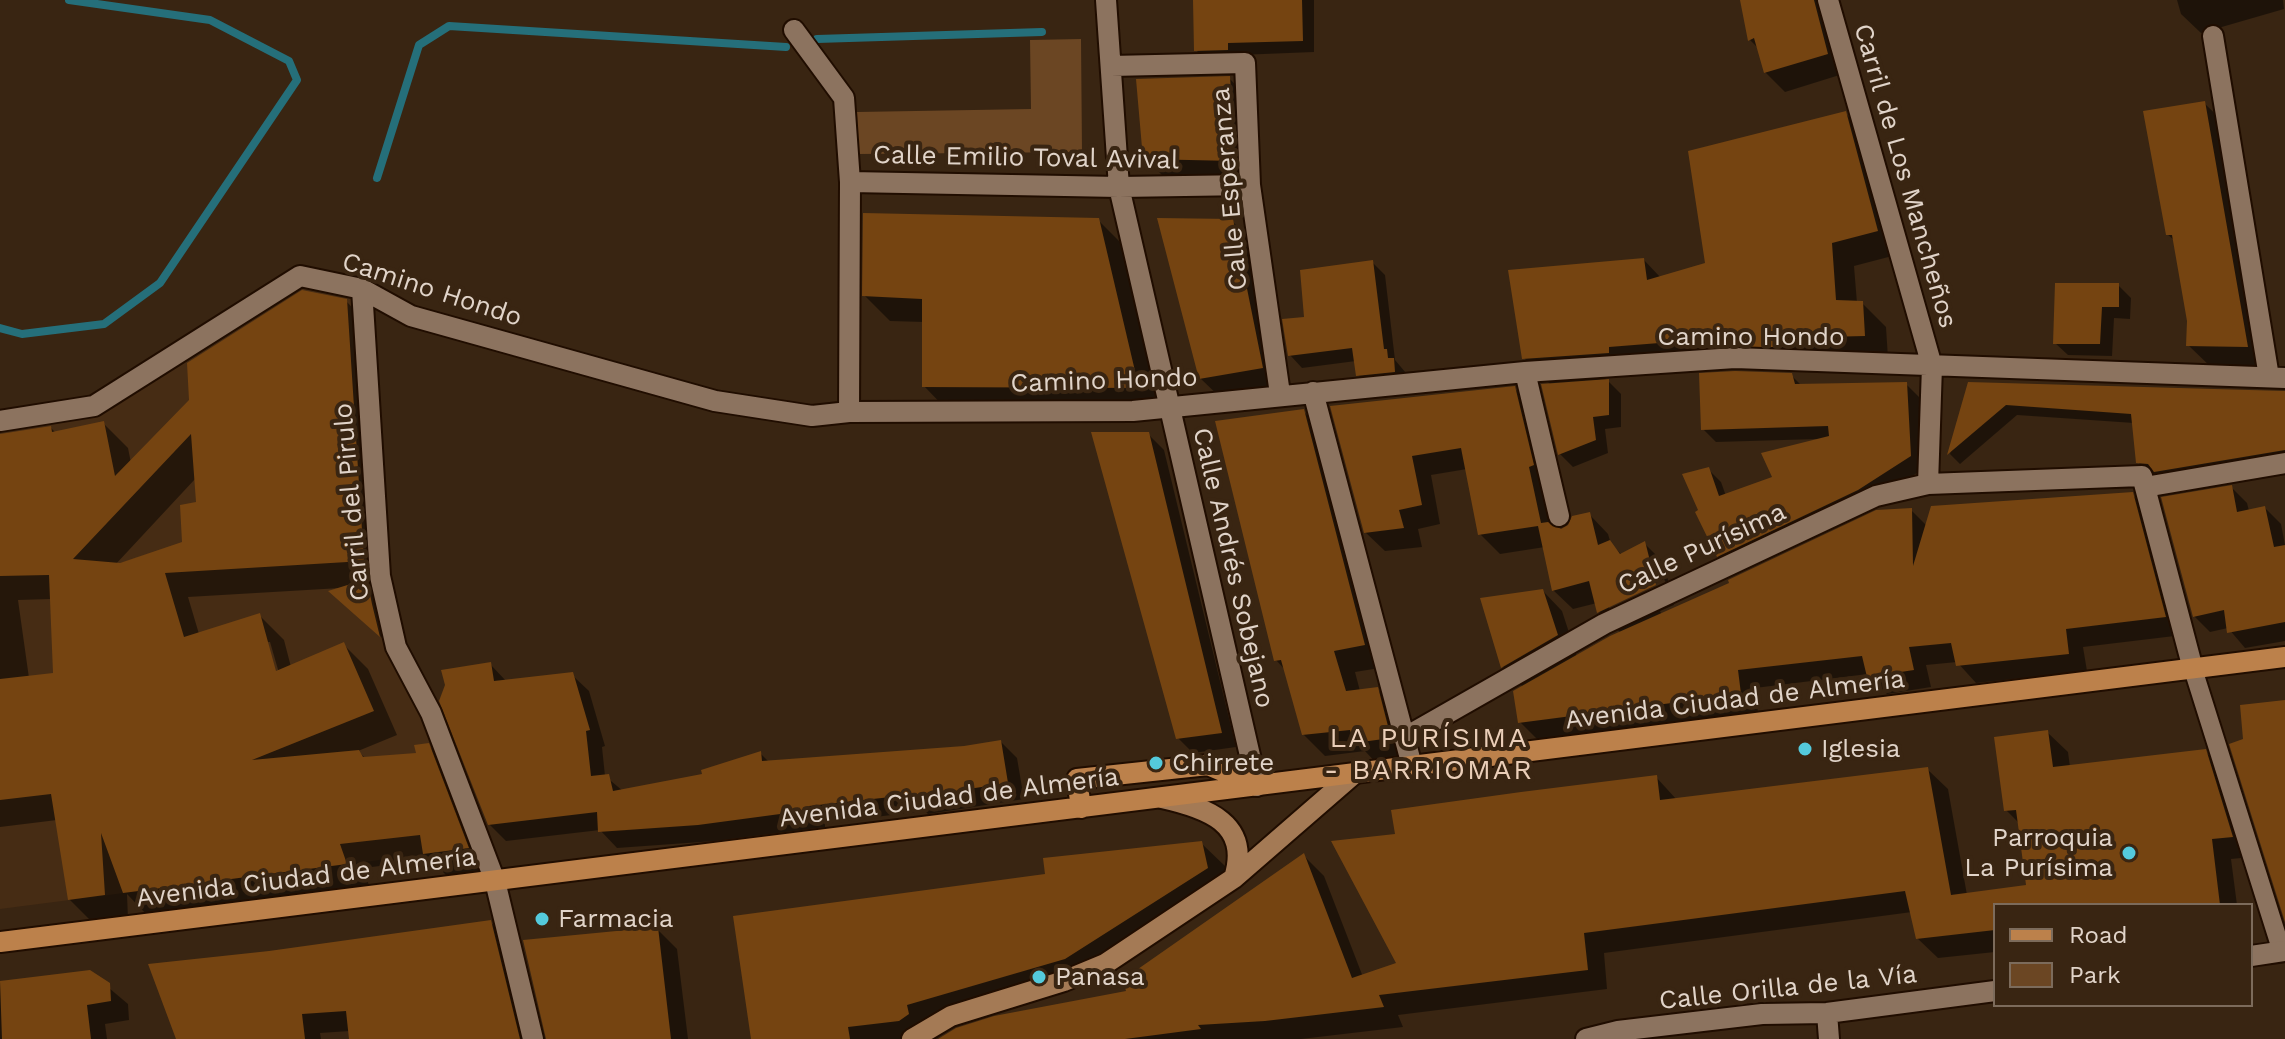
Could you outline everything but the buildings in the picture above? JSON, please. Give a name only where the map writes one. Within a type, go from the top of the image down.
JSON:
[{"type":"main road","name":"Avenida Ciudad de Almería","points":[[0,942],[2285,657]]},
{"type":"main road","points":[[1081,808],[1077,779],[1208,765],[1257,786]]},
{"type":"main road","points":[[912,1039],[951,1016],[1085,974],[1234,878],[1355,773]]},
{"type":"main road","points":[[1159,798],[1205,811],[1233,832],[1239,856],[1234,878]]},
{"type":"street","name":"Calle Andrés Sobejano","points":[[1106,0],[1119,187],[1257,786]]},
{"type":"street","name":"Carril de Los Mancheños","points":[[1828,0],[1932,366]]},
{"type":"street","points":[[794,30],[844,98],[850,182],[849,412]]},
{"type":"street","name":"Camino Hondo","points":[[0,421],[94,406],[300,276],[362,289],[411,316],[715,401],[812,416],[849,412],[1170,408],[1280,394],[1525,372],[1735,358],[2277,378],[2213,36]]},
{"type":"street","name":"Calle Esperanza","points":[[1111,66],[1245,63],[1250,185],[1280,394]]},
{"type":"street","name":"Calle Emilio Toval Avival","points":[[850,182],[1119,187],[1250,185]]},
{"type":"street","name":"Carril del Pirulo","points":[[362,289],[380,576],[396,647],[431,713],[495,881],[533,1039]]},
{"type":"street","points":[[1928,484],[1932,366]]},
{"type":"street","points":[[1525,372],[1559,516]]},
{"type":"street","points":[[1313,392],[1412,766]]},
{"type":"street","points":[[2253,956],[2284,952],[2193,669],[2145,487],[2285,463]]},
{"type":"street","name":"Calle Purísima","points":[[1404,738],[1604,624],[1876,496],[1928,484],[2142,476],[2145,487]]},
{"type":"street","name":"Calle Orilla de la Vía","points":[[1586,1039],[1618,1031],[1762,1014],[1827,1013],[1993,991]]},
{"type":"street","points":[[1827,1013],[1829,1039]]},
{"type":"shaded area","points":[[300,276],[362,289],[380,576],[480,847],[0,909],[0,421],[94,406]]},
{"type":"green space","points":[[1081,39],[1082,152],[858,154],[857,112],[1031,109],[1030,40]]},
{"type":"waterway","points":[[0,328],[22,334],[104,324],[160,283],[297,80],[289,61],[210,20],[69,0]]},
{"type":"waterway","points":[[377,178],[419,45],[449,26],[786,47]]},
{"type":"waterway","points":[[817,39],[1042,32]]},
{"type":"place","name":"Iglesia","points":[[1805,749]]},
{"type":"place","name":"Chirrete","points":[[1156,763]]},
{"type":"place","name":"Parroquia La Purísima","points":[[2129,853]]},
{"type":"place","name":"Farmacia","points":[[542,919]]},
{"type":"place","name":"Panasa","points":[[1039,977]]},
{"type":"district","name":"LA PURÍSIMA - BARRIOMAR","points":[[1429,755]]}]
